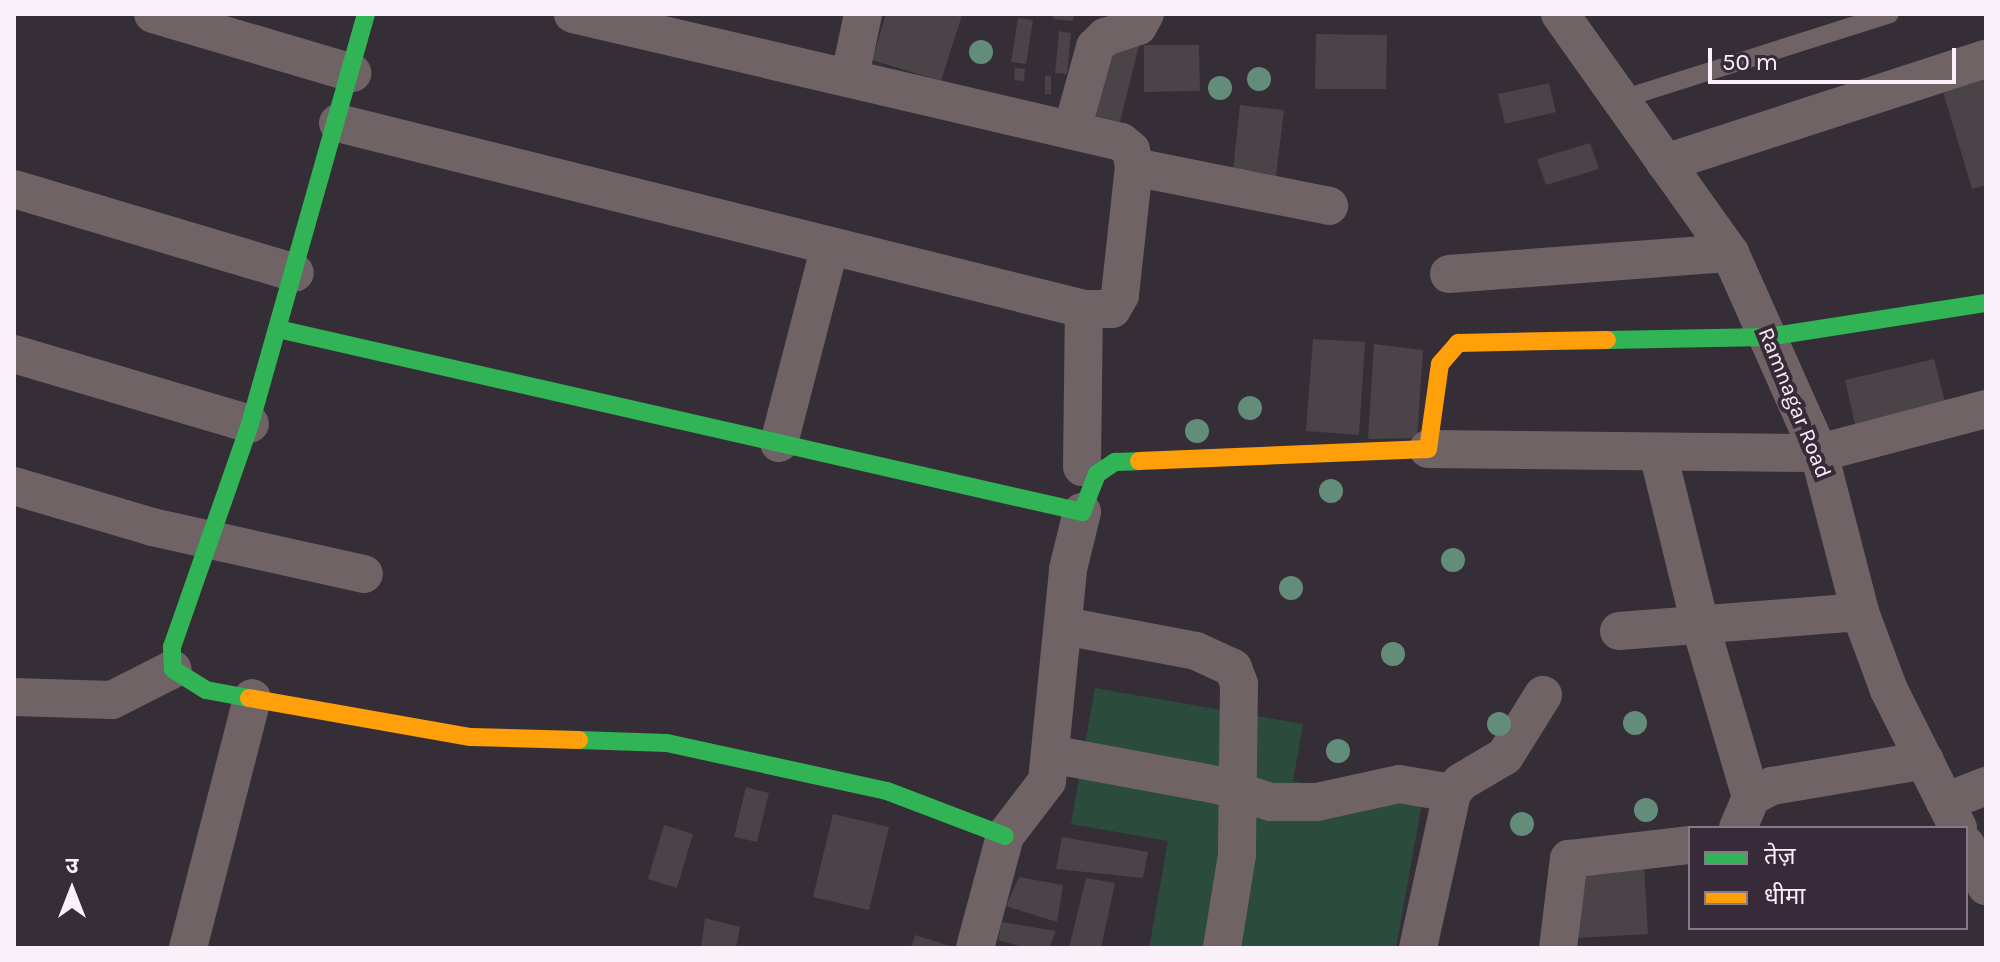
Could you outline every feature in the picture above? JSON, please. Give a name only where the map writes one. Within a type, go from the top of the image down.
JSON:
[{"type":"street","points":[[153,14],[352,73]]},
{"type":"street","points":[[173,669],[172,647],[207,539],[250,424],[338,123],[366,14]]},
{"type":"street","points":[[338,123],[1084,309],[1112,309],[1120,295],[1134,167],[1131,150],[1121,142],[850,76],[573,14]]},
{"type":"street","points":[[850,76],[863,14]]},
{"type":"street","points":[[1072,130],[1095,47],[1105,37],[1138,26],[1145,14]]},
{"type":"street","name":"Ramnagar Road","points":[[1560,14],[1730,253],[1819,453],[1860,612],[1889,690],[1951,815]]},
{"type":"street","points":[[1665,163],[1986,59]]},
{"type":"street","points":[[1134,167],[1329,206]]},
{"type":"street","points":[[14,189],[295,273]]},
{"type":"street","points":[[779,443],[830,246]]},
{"type":"street","points":[[1449,274],[1730,253]]},
{"type":"street","points":[[1428,449],[1440,364],[1458,343],[1768,337],[1986,303]]},
{"type":"street","points":[[1082,467],[1084,309]]},
{"type":"street","points":[[278,329],[1082,512]]},
{"type":"street","points":[[14,354],[250,424]]},
{"type":"street","points":[[985,946],[1005,836],[1041,792],[1050,754],[1068,569],[1082,512],[1097,474],[1115,462],[1428,449],[1819,453],[1986,409]]},
{"type":"street","points":[[1658,453],[1745,813]]},
{"type":"street","points":[[14,486],[207,539],[364,574]]},
{"type":"street","points":[[1619,631],[1860,612]]},
{"type":"street","points":[[1064,626],[1196,651],[1233,668],[1239,684],[1237,855],[1222,948]]},
{"type":"street","points":[[14,697],[112,700],[173,669]]},
{"type":"street","points":[[173,669],[206,690],[471,737],[667,743],[887,791],[1005,836]]},
{"type":"street","points":[[1418,948],[1452,793],[1461,782],[1505,756],[1543,695]]},
{"type":"street","points":[[188,948],[252,698]]},
{"type":"street","points":[[1050,754],[1239,792],[1271,802],[1300,804],[1399,784],[1452,793]]},
{"type":"street","points":[[1745,813],[1772,786],[1925,760]]},
{"type":"street","points":[[1951,815],[1986,786]]},
{"type":"street","points":[[1558,948],[1569,859],[1688,845]]},
{"type":"street","points":[[1968,849],[1986,886]]},
{"type":"lane","points":[[1619,100],[1890,14]]},
{"type":"green space","points":[[1095,688],[1303,724],[1293,781],[1422,803],[1396,948],[1149,948],[1168,841],[1071,824]]},
{"type":"building","points":[[886,14],[962,15],[941,81],[872,60]]},
{"type":"building","points":[[1054,14],[1074,14],[1073,21],[1053,19]]},
{"type":"building","points":[[1018,18],[1033,20],[1026,64],[1011,62]]},
{"type":"building","points":[[1059,31],[1071,33],[1067,74],[1055,73]]},
{"type":"building","points":[[1316,34],[1387,35],[1386,89],[1315,89]]},
{"type":"building","points":[[1115,39],[1139,45],[1119,126],[1095,120]]},
{"type":"building","points":[[1144,45],[1199,45],[1200,91],[1144,92]]},
{"type":"building","points":[[1015,68],[1025,69],[1024,81],[1014,80]]},
{"type":"building","points":[[1986,71],[1986,185],[1972,189],[1941,85]]},
{"type":"building","points":[[1045,76],[1051,76],[1051,94],[1045,94]]},
{"type":"building","points":[[1549,83],[1556,112],[1505,124],[1498,94]]},
{"type":"building","points":[[1240,105],[1284,110],[1276,176],[1233,171]]},
{"type":"building","points":[[1590,143],[1599,169],[1546,185],[1537,159]]},
{"type":"building","points":[[1313,339],[1365,342],[1359,435],[1306,431]]},
{"type":"building","points":[[1374,344],[1423,350],[1417,438],[1368,439]]},
{"type":"building","points":[[1934,359],[1947,410],[1857,433],[1845,380]]},
{"type":"building","points":[[746,787],[769,793],[757,842],[734,837]]},
{"type":"building","points":[[833,814],[889,827],[869,910],[813,897]]},
{"type":"building","points":[[664,825],[693,834],[677,888],[648,879]]},
{"type":"building","points":[[1062,837],[1148,852],[1143,878],[1056,869]]},
{"type":"building","points":[[1644,865],[1648,934],[1576,938],[1573,868]]},
{"type":"building","points":[[1019,877],[1063,885],[1057,922],[1006,906]]},
{"type":"building","points":[[1086,878],[1115,883],[1101,948],[1069,948]]},
{"type":"building","points":[[705,918],[740,927],[736,948],[701,948]]},
{"type":"building","points":[[1002,922],[1056,931],[1049,948],[1027,948],[998,940]]},
{"type":"building","points":[[915,935],[953,947],[953,948],[911,948]]},
{"type":"traffic: fast","points":[[249,698],[206,690],[173,669],[172,647],[250,424],[366,14]]},
{"type":"traffic: fast","points":[[1607,340],[1768,337],[1986,303]]},
{"type":"traffic: fast","points":[[278,329],[1082,512],[1097,474],[1115,462],[1139,461]]},
{"type":"traffic: fast","points":[[579,740],[667,743],[887,791],[1005,836]]},
{"type":"traffic: slow","points":[[1139,461],[1428,449],[1440,364],[1458,343],[1607,340]]},
{"type":"traffic: slow","points":[[249,698],[471,737],[579,740]]}]
